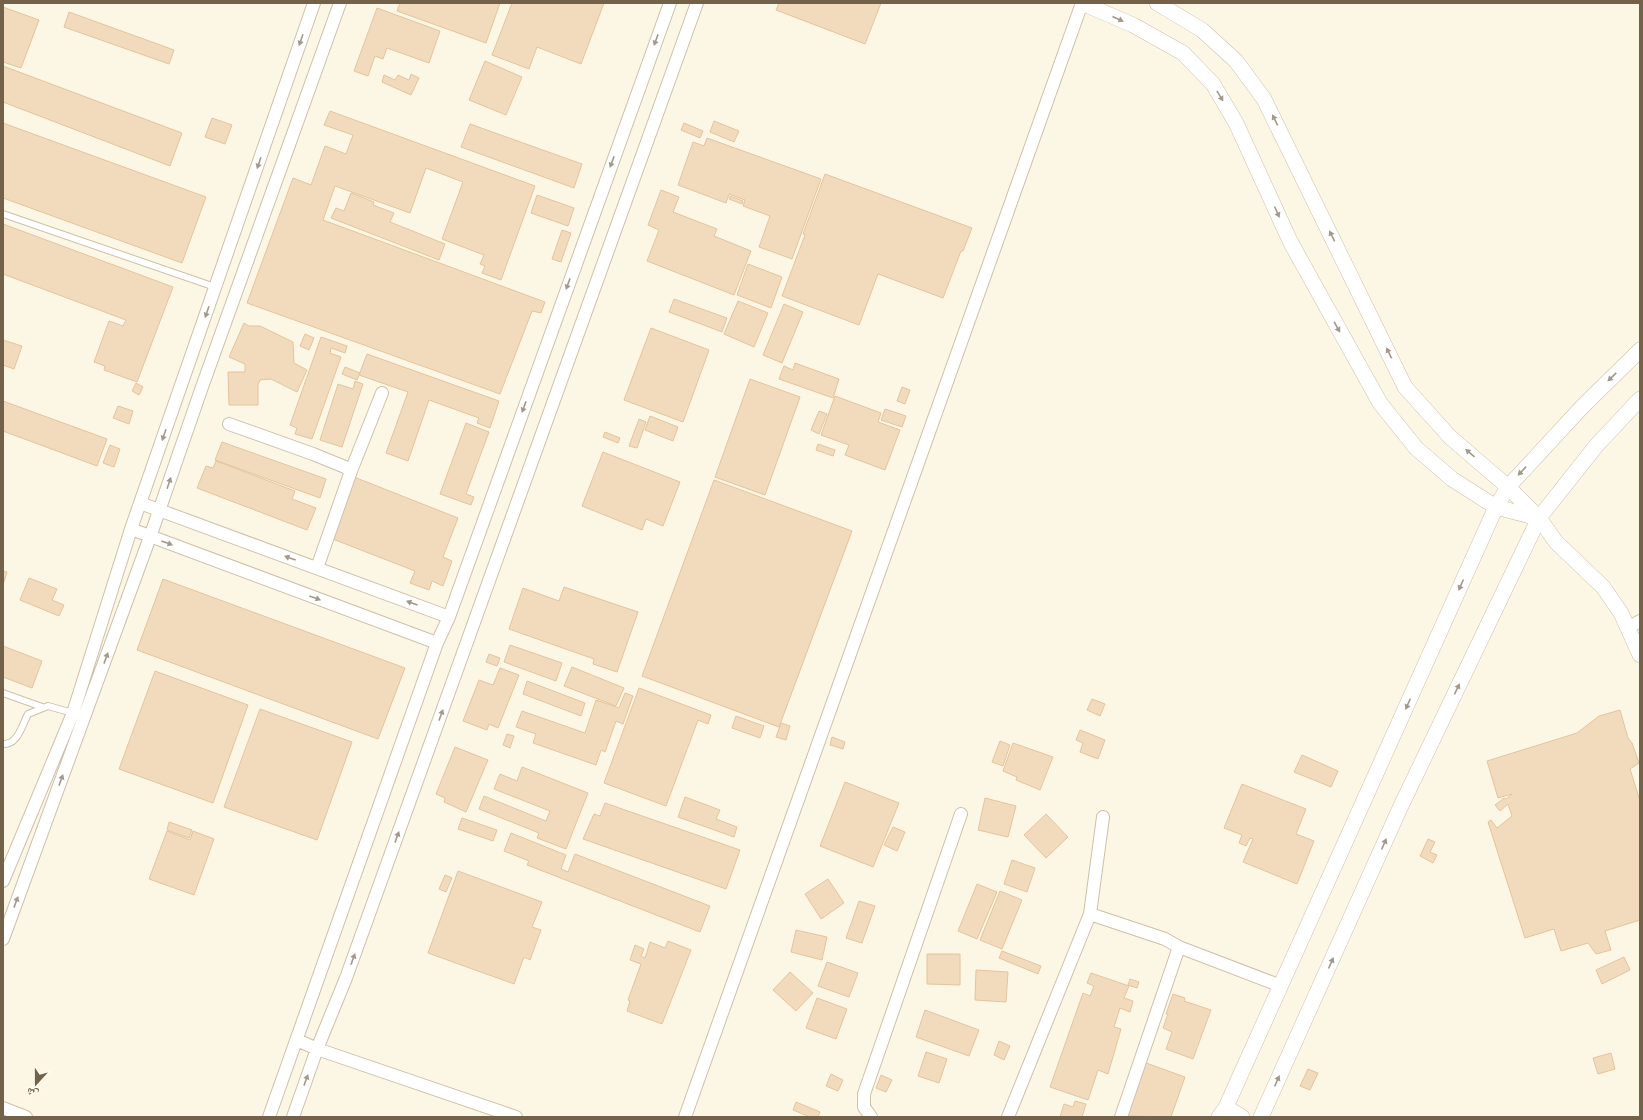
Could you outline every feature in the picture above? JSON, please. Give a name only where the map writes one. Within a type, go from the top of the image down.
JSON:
[{"type":"street","points":[[3,881],[73,713],[131,529],[314,3]]},
{"type":"street","points":[[4,936],[160,510],[202,387],[340,3]]},
{"type":"street","points":[[269,1117],[437,643],[449,617],[670,3]]},
{"type":"street","points":[[293,1117],[317,1049],[351,963],[697,3]]},
{"type":"street","points":[[685,1117],[1082,3],[1133,25],[1183,53],[1213,84],[1236,123],[1291,243],[1380,403],[1416,448],[1452,479],[1496,507],[1539,518]]},
{"type":"street","points":[[1157,3],[1202,30],[1236,62],[1264,99],[1405,387],[1450,437],[1508,487],[1539,518],[1556,542],[1603,587],[1621,613],[1634,625],[1640,655]]},
{"type":"street","points":[[1242,1117],[1223,1112],[1496,507],[1508,487],[1582,407],[1640,350]]},
{"type":"street","points":[[317,568],[351,471],[382,393]]},
{"type":"street","points":[[1261,1117],[1400,808],[1539,518],[1596,446],[1640,399]]},
{"type":"street","points":[[229,424],[313,454],[345,467],[351,471]]},
{"type":"street","points":[[140,503],[449,617]]},
{"type":"street","points":[[131,529],[437,643]]},
{"type":"street","points":[[871,1117],[864,1107],[864,1094],[961,814]]},
{"type":"street","points":[[1008,1117],[1090,914],[1103,817]]},
{"type":"street","points":[[1090,914],[1165,939],[1179,947],[1280,986]]},
{"type":"street","points":[[1121,1117],[1179,947]]},
{"type":"street","points":[[297,1040],[317,1049],[516,1117]]},
{"type":"street","points":[[3,1108],[26,1117]]},
{"type":"lane","points":[[3,214],[215,287]]},
{"type":"lane","points":[[3,693],[42,707]]},
{"type":"lane","points":[[3,744],[8,744],[16,739],[28,714],[42,707],[48,706],[73,713]]},
{"type":"building","points":[[400,3],[500,3],[486,43],[397,11]]},
{"type":"building","points":[[512,3],[604,3],[581,64],[537,47],[529,69],[492,55]]},
{"type":"building","points":[[779,3],[881,3],[865,44],[776,10]]},
{"type":"building","points":[[3,7],[39,20],[21,68],[3,62]]},
{"type":"building","points":[[377,8],[440,31],[429,63],[387,48],[383,59],[375,56],[368,76],[354,71]]},
{"type":"building","points":[[69,12],[174,50],[169,64],[64,27]]},
{"type":"building","points":[[485,61],[522,77],[506,115],[469,100]]},
{"type":"building","points":[[3,66],[182,133],[170,166],[3,102]]},
{"type":"building","points":[[411,74],[419,78],[411,95],[382,82],[384,75],[395,80],[398,75],[409,80]]},
{"type":"building","points":[[330,111],[535,186],[501,280],[482,273],[485,266],[480,264],[484,255],[442,239],[463,182],[426,168],[410,213],[335,186],[323,220],[545,302],[541,313],[532,311],[500,394],[247,303],[293,178],[311,185],[325,146],[346,154],[353,135],[324,125]]},
{"type":"building","points":[[212,118],[232,125],[225,144],[205,137]]},
{"type":"building","points":[[714,121],[739,131],[734,142],[710,132]]},
{"type":"building","points":[[3,123],[206,197],[182,263],[3,198]]},
{"type":"building","points":[[684,123],[703,131],[700,138],[681,130]]},
{"type":"building","points":[[470,124],[582,164],[574,188],[461,147]]},
{"type":"building","points":[[707,138],[821,179],[792,259],[759,247],[770,216],[743,206],[745,200],[729,194],[726,203],[678,185],[693,142],[704,146]]},
{"type":"building","points":[[825,174],[972,228],[963,251],[961,251],[943,298],[878,274],[859,325],[782,296],[805,235],[803,234]]},
{"type":"building","points":[[661,190],[679,197],[673,212],[717,229],[714,236],[751,251],[734,295],[647,261],[659,230],[648,225]]},
{"type":"building","points":[[351,193],[374,202],[373,205],[394,213],[390,222],[445,244],[439,260],[331,218],[336,208],[344,211]]},
{"type":"building","points":[[537,195],[574,208],[568,226],[531,213]]},
{"type":"building","points":[[730,196],[743,201],[742,204],[729,199]]},
{"type":"building","points":[[3,224],[173,287],[137,382],[104,370],[105,366],[94,362],[109,321],[123,326],[126,320],[3,274]]},
{"type":"building","points":[[562,230],[571,233],[561,262],[552,259]]},
{"type":"building","points":[[748,264],[782,277],[771,308],[737,295]]},
{"type":"building","points":[[674,299],[727,318],[722,332],[669,312]]},
{"type":"building","points":[[738,301],[768,313],[754,347],[724,334]]},
{"type":"building","points":[[784,304],[803,312],[782,363],[763,355]]},
{"type":"building","points":[[244,323],[249,326],[260,326],[293,342],[294,363],[307,370],[297,392],[271,379],[260,380],[258,385],[258,405],[229,405],[228,372],[245,372],[245,364],[229,357]]},
{"type":"building","points":[[651,328],[709,350],[683,422],[624,400]]},
{"type":"building","points":[[305,334],[314,338],[309,350],[300,346]]},
{"type":"building","points":[[321,337],[347,346],[345,353],[331,348],[330,353],[341,357],[312,439],[295,434],[297,428],[290,425]]},
{"type":"building","points":[[3,340],[22,346],[14,369],[3,365]]},
{"type":"building","points":[[367,354],[499,401],[490,428],[477,423],[479,418],[429,400],[408,461],[386,453],[408,392],[359,375]]},
{"type":"building","points":[[795,363],[839,379],[833,398],[779,379],[784,366],[793,370]]},
{"type":"building","points":[[345,367],[360,373],[357,380],[342,374]]},
{"type":"building","points":[[750,379],[800,397],[765,495],[715,477]]},
{"type":"building","points":[[355,381],[363,384],[342,447],[320,440],[338,384],[353,389]]},
{"type":"building","points":[[136,383],[143,387],[139,395],[132,391]]},
{"type":"building","points":[[902,387],[910,390],[905,404],[897,401]]},
{"type":"building","points":[[835,396],[881,413],[878,422],[900,430],[885,470],[845,455],[849,445],[821,435]]},
{"type":"building","points":[[3,401],[107,439],[97,466],[3,431]]},
{"type":"building","points":[[118,406],[133,411],[129,424],[113,418]]},
{"type":"building","points":[[885,409],[906,416],[902,427],[881,420]]},
{"type":"building","points":[[819,411],[827,414],[819,434],[811,430]]},
{"type":"building","points":[[650,416],[678,427],[673,441],[645,430]]},
{"type":"building","points":[[639,419],[646,422],[637,448],[629,446]]},
{"type":"building","points":[[466,423],[489,432],[466,494],[474,497],[471,505],[440,494]]},
{"type":"building","points":[[605,432],[620,438],[618,443],[603,437]]},
{"type":"building","points":[[222,442],[326,479],[320,498],[215,460]]},
{"type":"building","points":[[818,444],[835,450],[833,456],[816,450]]},
{"type":"building","points":[[110,445],[120,449],[114,467],[103,463]]},
{"type":"building","points":[[603,452],[680,482],[663,526],[646,519],[642,530],[582,506]]},
{"type":"building","points":[[216,461],[295,491],[292,499],[316,508],[307,530],[197,488],[206,466],[213,468]]},
{"type":"building","points":[[354,477],[458,518],[443,557],[452,561],[443,586],[432,581],[429,590],[410,583],[415,571],[330,538]]},
{"type":"building","points":[[714,480],[852,531],[779,727],[642,676]]},
{"type":"building","points":[[3,571],[7,572],[3,585]]},
{"type":"building","points":[[29,578],[57,589],[52,600],[64,605],[59,616],[20,600]]},
{"type":"building","points":[[163,579],[405,668],[378,739],[137,650]]},
{"type":"building","points":[[564,587],[638,612],[617,672],[593,664],[594,659],[509,629],[523,588],[559,601]]},
{"type":"building","points":[[510,645],[562,663],[556,681],[504,662]]},
{"type":"building","points":[[3,646],[42,661],[32,688],[3,677]]},
{"type":"building","points":[[489,654],[500,658],[497,666],[486,662]]},
{"type":"building","points":[[572,667],[624,688],[616,706],[564,686]]},
{"type":"building","points":[[500,668],[519,675],[498,728],[489,724],[487,730],[463,721],[479,680],[493,685]]},
{"type":"building","points":[[155,671],[248,705],[213,803],[119,769]]},
{"type":"building","points":[[527,681],[585,703],[581,716],[523,694]]},
{"type":"building","points":[[639,688],[711,715],[708,724],[698,720],[666,806],[604,783]]},
{"type":"building","points":[[625,693],[633,696],[623,724],[616,721],[605,752],[601,750],[596,765],[533,743],[536,734],[516,727],[522,711],[585,733],[596,700],[619,708]]},
{"type":"building","points":[[1092,699],[1105,704],[1100,716],[1087,710]]},
{"type":"building","points":[[260,709],[352,742],[317,840],[224,807]]},
{"type":"building","points":[[1620,710],[1628,738],[1632,743],[1639,763],[1630,769],[1640,801],[1640,920],[1605,931],[1611,950],[1596,954],[1588,943],[1561,951],[1554,929],[1525,938],[1488,822],[1491,820],[1497,828],[1512,816],[1508,804],[1500,811],[1495,805],[1512,794],[1498,798],[1487,761],[1577,733],[1599,716]]},
{"type":"building","points":[[736,716],[764,726],[760,738],[732,728]]},
{"type":"building","points":[[781,723],[790,726],[786,740],[776,737]]},
{"type":"building","points":[[1080,730],[1105,740],[1098,759],[1080,752],[1083,743],[1076,740]]},
{"type":"building","points":[[507,734],[514,736],[510,748],[503,745]]},
{"type":"building","points":[[832,737],[845,742],[843,749],[830,745]]},
{"type":"building","points":[[1000,741],[1010,745],[1003,766],[992,762]]},
{"type":"building","points":[[1013,743],[1053,757],[1040,790],[1016,780],[1017,777],[1003,771]]},
{"type":"building","points":[[455,747],[488,760],[466,812],[444,802],[445,798],[436,794]]},
{"type":"building","points":[[1302,755],[1338,771],[1331,787],[1294,772]]},
{"type":"building","points":[[522,767],[588,793],[566,849],[537,838],[539,833],[479,809],[484,796],[546,821],[550,811],[494,789],[500,774],[517,781]]},
{"type":"building","points":[[845,782],[899,803],[873,867],[820,846]]},
{"type":"building","points":[[1242,784],[1306,809],[1296,834],[1314,841],[1297,884],[1243,862],[1253,839],[1250,838],[1246,846],[1239,843],[1242,835],[1224,828]]},
{"type":"building","points":[[685,797],[720,810],[716,819],[737,827],[734,837],[678,817]]},
{"type":"building","points":[[985,798],[1016,806],[1008,837],[978,830]]},
{"type":"building","points":[[605,803],[740,850],[726,889],[583,839],[594,814],[600,816]]},
{"type":"building","points":[[1046,814],[1068,837],[1046,858],[1024,835]]},
{"type":"building","points":[[462,818],[497,830],[493,841],[458,829]]},
{"type":"building","points":[[169,822],[192,830],[189,838],[167,830]]},
{"type":"building","points":[[893,827],[905,832],[897,851],[884,845]]},
{"type":"building","points":[[167,831],[190,840],[193,831],[214,839],[194,895],[149,879]]},
{"type":"building","points":[[511,833],[566,855],[561,869],[568,872],[575,854],[710,906],[700,932],[527,865],[529,861],[504,851]]},
{"type":"building","points":[[1428,839],[1435,842],[1430,852],[1437,855],[1433,863],[1420,856]]},
{"type":"building","points":[[1012,860],[1035,868],[1027,892],[1004,884]]},
{"type":"building","points":[[458,871],[542,902],[532,927],[541,930],[530,960],[524,957],[514,984],[428,953]]},
{"type":"building","points":[[445,875],[452,878],[446,892],[439,889]]},
{"type":"building","points":[[828,879],[844,903],[821,919],[805,894]]},
{"type":"building","points":[[977,884],[997,892],[977,939],[958,931]]},
{"type":"building","points":[[1000,891],[1022,900],[1002,949],[980,940]]},
{"type":"building","points":[[859,901],[875,906],[862,943],[846,938]]},
{"type":"building","points":[[796,930],[827,937],[822,960],[791,952]]},
{"type":"building","points":[[668,941],[691,950],[662,1024],[627,1011],[630,1001],[628,1000],[641,964],[630,960],[635,945],[644,949],[641,956],[645,958],[650,942],[665,948]]},
{"type":"building","points":[[1002,951],[1041,966],[1038,974],[999,958]]},
{"type":"building","points":[[927,954],[960,954],[960,985],[927,984]]},
{"type":"building","points":[[1624,957],[1630,970],[1602,984],[1596,970]]},
{"type":"building","points":[[827,962],[858,973],[849,997],[818,986]]},
{"type":"building","points":[[976,970],[1008,972],[1006,1002],[975,1000]]},
{"type":"building","points":[[790,972],[813,993],[796,1011],[773,990]]},
{"type":"building","points":[[1091,973],[1129,986],[1124,998],[1133,1001],[1130,1012],[1120,1008],[1114,1027],[1121,1029],[1108,1074],[1098,1070],[1088,1100],[1050,1087],[1083,993],[1090,996],[1094,986],[1087,983]]},
{"type":"building","points":[[1130,979],[1139,982],[1137,988],[1128,985]]},
{"type":"building","points":[[1173,994],[1185,998],[1184,1001],[1211,1010],[1193,1059],[1166,1049],[1172,1032],[1163,1028]]},
{"type":"building","points":[[817,998],[847,1009],[836,1039],[806,1028]]},
{"type":"building","points":[[925,1010],[979,1030],[969,1056],[916,1037]]},
{"type":"building","points":[[999,1041],[1010,1046],[1004,1060],[994,1055]]},
{"type":"building","points":[[926,1052],[947,1059],[939,1083],[918,1076]]},
{"type":"building","points":[[1611,1053],[1615,1069],[1598,1074],[1593,1058]]},
{"type":"building","points":[[1146,1063],[1185,1077],[1171,1117],[1127,1116]]},
{"type":"building","points":[[1308,1069],[1318,1073],[1310,1090],[1300,1086]]},
{"type":"building","points":[[831,1074],[843,1080],[838,1091],[826,1086]]},
{"type":"building","points":[[881,1075],[892,1080],[886,1092],[876,1088]]},
{"type":"building","points":[[1075,1101],[1086,1104],[1082,1117],[1060,1117],[1064,1104],[1073,1107]]},
{"type":"building","points":[[796,1102],[820,1112],[818,1117],[810,1117],[793,1110]]}]
